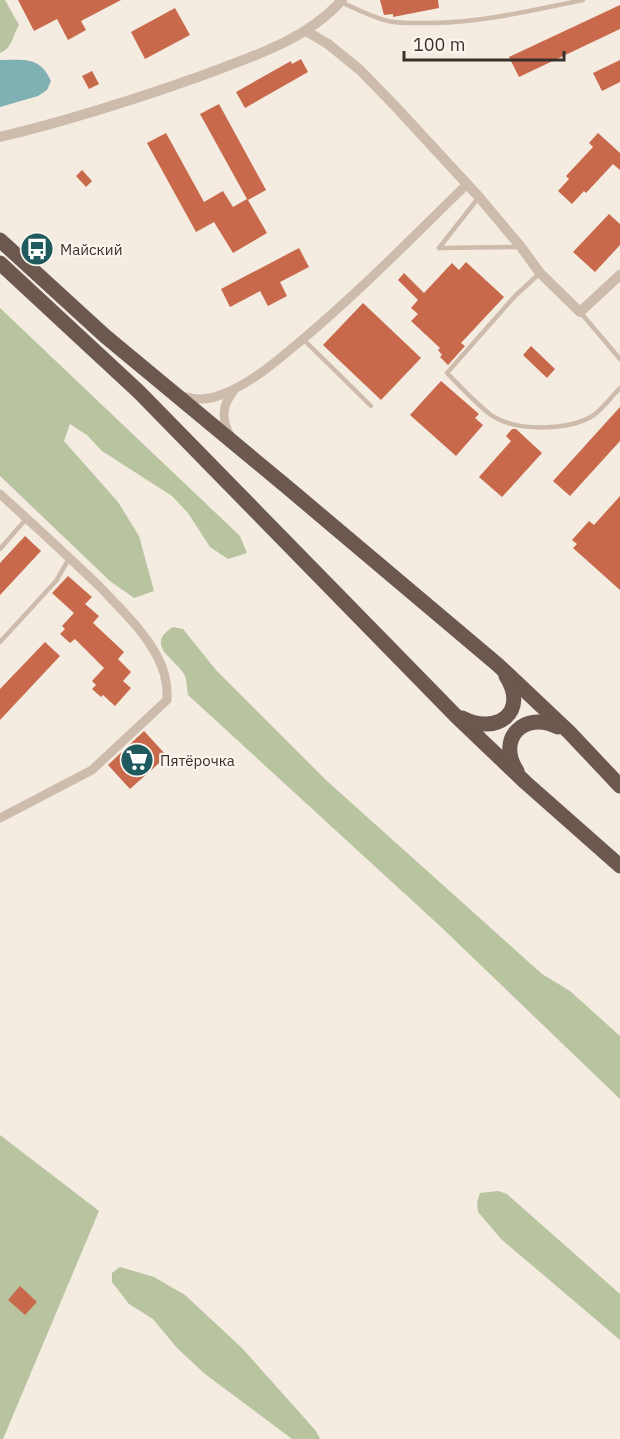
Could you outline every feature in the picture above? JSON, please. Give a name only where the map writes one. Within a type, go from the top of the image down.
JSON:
[{"type":"highway","points":[[0,240],[105,336],[498,665],[569,732],[620,786]]},
{"type":"highway","points":[[0,262],[139,392],[456,716],[525,782],[620,866]]},
{"type":"highway","points":[[456,716],[473,724],[488,726],[500,722],[509,713],[513,702],[513,690],[498,665]]},
{"type":"highway","points":[[525,782],[511,762],[509,746],[514,732],[526,723],[541,720],[569,732]]},
{"type":"street","points":[[0,137],[126,103],[251,57],[306,31],[342,1]]},
{"type":"street","points":[[306,31],[328,44],[360,70],[467,184],[540,273],[580,312],[620,275]]},
{"type":"street","points":[[165,387],[195,400],[215,398],[236,388],[303,339],[389,262],[467,184]]},
{"type":"street","points":[[236,388],[228,397],[224,414],[230,435],[237,446]]},
{"type":"street","points":[[0,494],[70,557],[148,640],[162,668],[167,691],[167,700],[92,770],[0,818]]},
{"type":"lane","points":[[342,1],[367,14],[389,21],[412,23],[464,22],[503,17],[583,0]]},
{"type":"lane","points":[[478,197],[439,248],[521,247]]},
{"type":"lane","points":[[540,273],[515,296],[447,373],[490,414],[507,422],[534,427],[569,425],[594,414],[620,388]]},
{"type":"lane","points":[[580,312],[620,359]]},
{"type":"lane","points":[[303,339],[371,406]]},
{"type":"lane","points":[[0,549],[27,518]]},
{"type":"lane","points":[[0,642],[56,580],[70,557]]},
{"type":"green space","points":[[0,0],[5,0],[19,25],[10,45],[0,53]]},
{"type":"green space","points":[[0,308],[240,536],[247,553],[228,559],[210,547],[188,513],[172,496],[102,451],[87,435],[70,424],[64,441],[118,502],[139,536],[154,591],[134,598],[110,581],[0,476]]},
{"type":"green space","points":[[173,627],[183,629],[216,670],[327,781],[542,974],[570,991],[620,1036],[620,1099],[441,927],[188,695],[185,676],[162,646],[161,640]]},
{"type":"green space","points":[[0,1135],[99,1211],[3,1439],[0,1439]]},
{"type":"green space","points":[[498,1191],[507,1194],[620,1294],[620,1340],[501,1239],[478,1212],[477,1202],[480,1193]]},
{"type":"green space","points":[[120,1267],[154,1277],[185,1295],[242,1348],[316,1431],[320,1439],[292,1439],[205,1374],[177,1348],[153,1319],[129,1304],[112,1282],[112,1273]]},
{"type":"water","points":[[0,60],[24,60],[36,63],[47,73],[51,81],[47,90],[38,96],[0,107]]},
{"type":"building","points":[[18,0],[121,0],[81,21],[86,30],[68,40],[57,19],[34,31]]},
{"type":"building","points":[[380,0],[438,0],[439,8],[393,17],[393,14],[384,15]]},
{"type":"building","points":[[620,5],[620,29],[519,77],[509,57]]},
{"type":"building","points":[[175,8],[190,35],[145,59],[131,32]]},
{"type":"building","points":[[301,59],[308,72],[245,108],[236,92],[291,61],[292,64]]},
{"type":"building","points":[[620,60],[620,82],[602,91],[593,73]]},
{"type":"building","points":[[92,71],[99,84],[89,89],[82,76]]},
{"type":"building","points":[[219,104],[266,190],[248,200],[267,233],[233,253],[214,222],[196,232],[147,143],[166,133],[204,202],[223,191],[233,207],[247,199],[200,114]]},
{"type":"building","points":[[598,133],[620,153],[620,170],[613,164],[586,193],[584,191],[572,204],[558,191],[569,179],[566,176],[593,147],[589,143]]},
{"type":"building","points":[[82,170],[92,181],[86,187],[76,176]]},
{"type":"building","points":[[609,214],[620,224],[620,245],[595,272],[573,252]]},
{"type":"building","points":[[299,248],[309,267],[280,282],[287,296],[268,306],[260,291],[230,307],[221,289]]},
{"type":"building","points":[[466,262],[504,297],[461,343],[465,346],[448,365],[440,357],[442,355],[438,350],[440,348],[411,321],[418,314],[411,308],[418,300],[398,280],[404,273],[424,293],[452,263],[459,270]]},
{"type":"building","points":[[363,303],[421,358],[381,400],[323,345]]},
{"type":"building","points":[[531,346],[555,369],[547,378],[523,355]]},
{"type":"building","points":[[441,381],[479,414],[475,418],[483,425],[456,456],[410,415]]},
{"type":"building","points":[[620,407],[620,441],[570,496],[553,481]]},
{"type":"building","points":[[512,429],[516,429],[542,453],[502,497],[479,477],[511,441],[506,436]]},
{"type":"building","points":[[620,496],[620,590],[573,548],[577,544],[572,540],[589,521],[594,525]]},
{"type":"building","points":[[25,536],[41,551],[0,595],[0,563]]},
{"type":"building","points":[[68,576],[92,597],[85,604],[99,616],[93,623],[124,652],[118,659],[131,672],[123,681],[131,688],[115,706],[92,689],[96,685],[92,681],[104,668],[75,639],[70,643],[60,634],[65,629],[62,626],[74,613],[52,593]]},
{"type":"building","points":[[45,642],[60,656],[0,720],[0,689]]},
{"type":"building","name":"Пятёрочка","points":[[144,731],[167,756],[130,789],[108,765]]},
{"type":"building","points":[[20,1286],[37,1302],[25,1315],[8,1300]]},
{"type":"place","name":"Майский","points":[[37,249]]},
{"type":"place","name":"Пятёрочка","points":[[137,760]]}]
